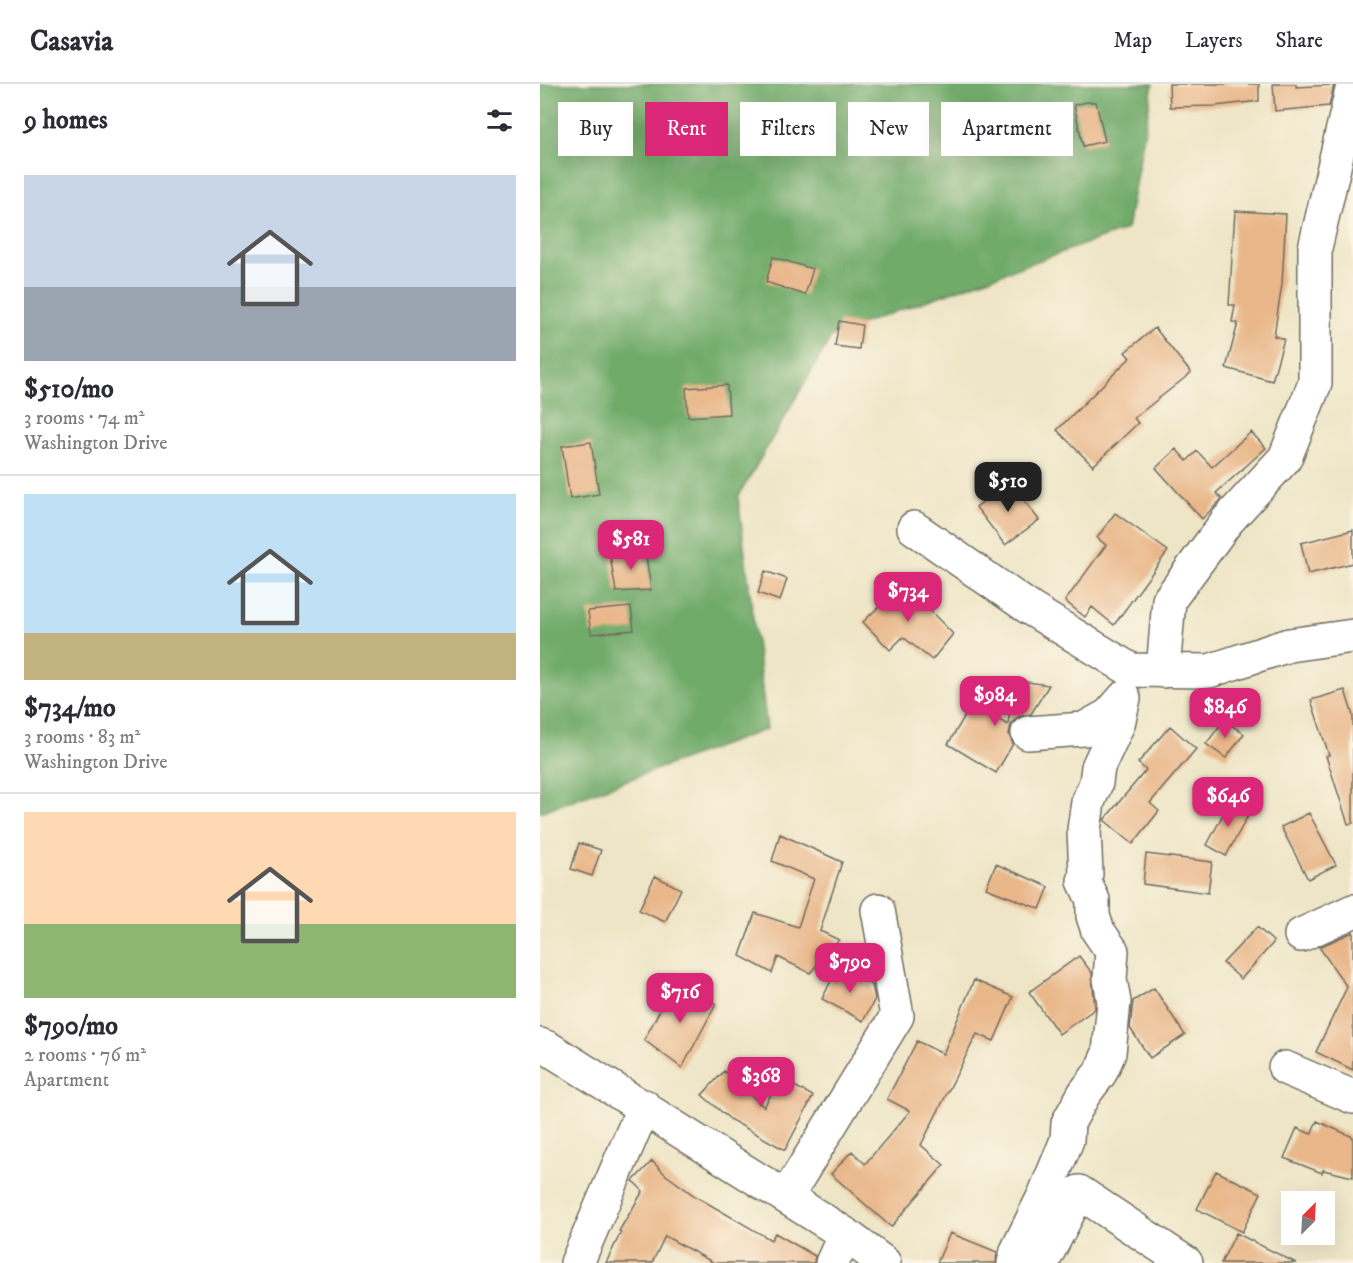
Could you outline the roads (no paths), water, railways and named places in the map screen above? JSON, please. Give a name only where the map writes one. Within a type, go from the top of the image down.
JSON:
[{"type":"street","points":[[1163,670],[1169,600],[1227,521],[1285,458],[1314,383],[1315,248],[1353,86]]},
{"type":"street","points":[[914,528],[1031,609],[1128,684]]},
{"type":"street","points":[[1028,733],[1084,729],[1109,716],[1128,684],[1163,670],[1209,671],[1289,645],[1353,636]]},
{"type":"street","points":[[1014,1263],[1067,1140],[1068,1123],[1084,1094],[1100,1073],[1109,1053],[1114,1002],[1110,979],[1112,951],[1098,931],[1093,916],[1093,900],[1084,881],[1086,874],[1084,830],[1088,802],[1096,783],[1098,766],[1118,724],[1128,684]]},
{"type":"street","points":[[786,1197],[897,1016],[878,909]]},
{"type":"street","points":[[1302,935],[1353,911]]},
{"type":"street","points":[[540,1045],[644,1106],[845,1234],[884,1263]]},
{"type":"street","points":[[1285,1068],[1353,1097]]},
{"type":"street","points":[[577,1263],[644,1106]]},
{"type":"street","points":[[1052,1176],[1186,1263]]},
{"type":"street","points":[[1042,1263],[1079,1192]]},
{"type":"street","points":[[832,1263],[845,1234]]}]
